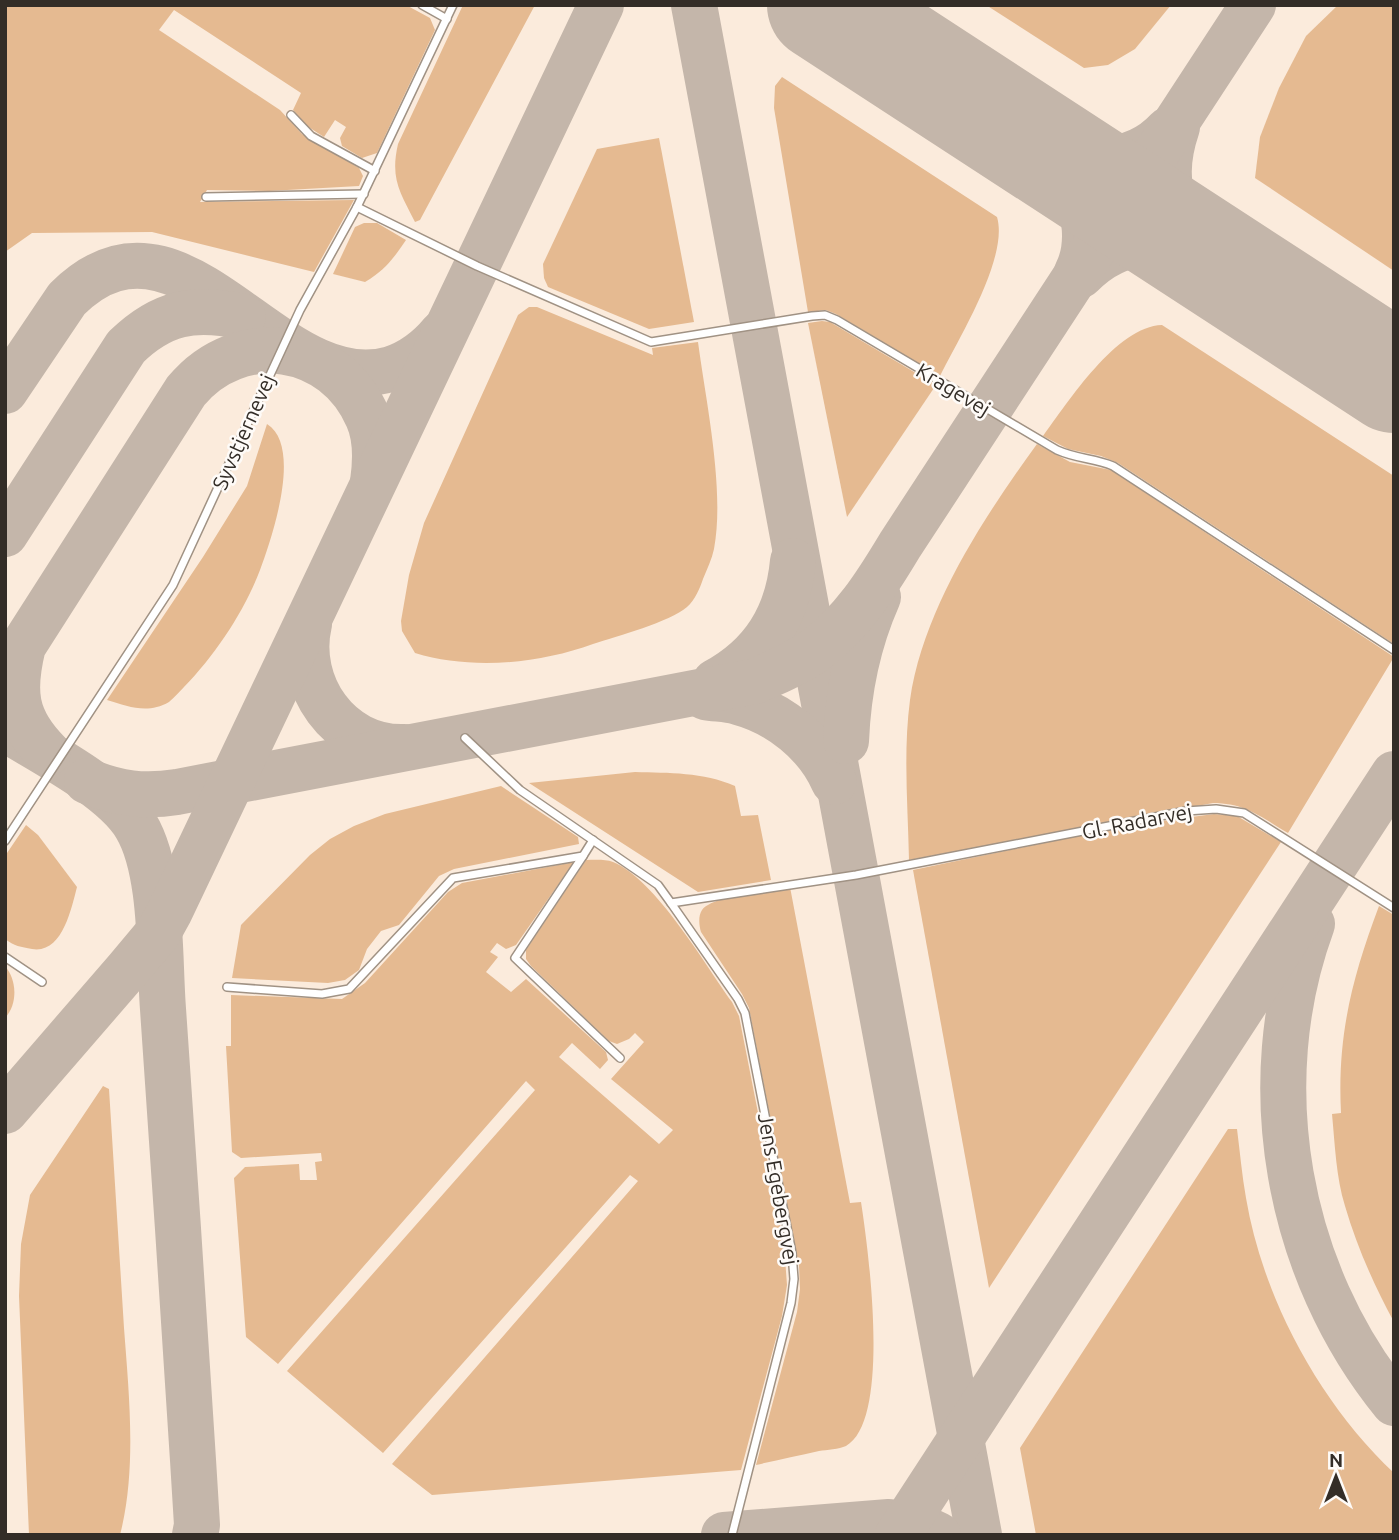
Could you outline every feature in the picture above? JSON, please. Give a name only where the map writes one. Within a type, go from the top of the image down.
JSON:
[{"type":"lane","points":[[422,5],[447,19]]},
{"type":"lane","name":"Syvstjernevej","points":[[5,841],[173,585],[300,310],[364,194],[453,5]]},
{"type":"lane","points":[[291,115],[311,136],[375,172]]},
{"type":"lane","points":[[206,197],[364,194]]},
{"type":"lane","name":"Kragevej","points":[[357,207],[477,266],[651,342],[825,315],[1057,450],[1075,458],[1102,461],[1112,466],[1394,650]]},
{"type":"lane","name":"Jens Egebergvej","points":[[465,738],[520,790],[658,885],[745,1013],[792,1253],[794,1279],[791,1303],[732,1534]]},
{"type":"lane","name":"Gl. Radarvej","points":[[671,903],[856,875],[1186,811],[1216,809],[1244,813],[1394,908]]},
{"type":"lane","points":[[593,840],[515,958],[620,1058]]},
{"type":"lane","points":[[227,987],[322,995],[349,989],[453,878],[583,856]]},
{"type":"lane","points":[[5,957],[42,982]]},
{"type":"shaded area","points":[[5,5],[406,5],[430,18],[435,30],[377,153],[362,158],[342,146],[340,138],[346,127],[335,120],[324,137],[307,126],[293,110],[301,93],[174,10],[159,30],[280,110],[302,134],[359,168],[363,176],[359,186],[269,191],[207,190],[200,202],[354,200],[314,272],[152,232],[32,233],[5,252]]},
{"type":"shaded area","points":[[463,5],[535,5],[420,220],[415,222],[396,176],[398,144]]},
{"type":"shaded area","points":[[986,5],[1171,5],[1135,49],[1108,65],[1084,68]]},
{"type":"shaded area","points":[[1338,5],[1394,5],[1394,271],[1255,178],[1260,137],[1279,88],[1306,36]]},
{"type":"shaded area","points":[[782,77],[997,217],[999,234],[989,275],[970,320],[940,376],[836,314],[826,310],[808,312],[774,108],[775,86]]},
{"type":"shaded area","points":[[659,138],[694,322],[649,329],[548,287],[543,264],[597,149]]},
{"type":"shaded area","points":[[364,223],[377,223],[406,240],[388,264],[365,282],[333,274],[355,227]]},
{"type":"shaded area","points":[[529,307],[537,307],[653,355],[652,348],[698,342],[716,473],[717,526],[712,556],[697,594],[687,607],[669,618],[629,633],[572,651],[527,660],[459,662],[415,653],[402,631],[401,621],[409,575],[424,523],[518,315]]},
{"type":"shaded area","points":[[830,322],[936,385],[847,517],[808,323]]},
{"type":"shaded area","points":[[1162,325],[1394,476],[1394,644],[1118,463],[1101,456],[1068,449],[1043,436],[1080,386],[1111,352],[1145,329]]},
{"type":"shaded area","points":[[267,424],[278,435],[283,452],[282,493],[265,555],[237,617],[207,661],[169,702],[146,708],[107,700],[247,486]]},
{"type":"shaded area","points":[[1037,444],[1070,462],[1111,470],[1394,657],[1288,833],[1244,808],[1213,803],[909,860],[907,740],[910,700],[917,666],[942,598],[959,565],[977,533]]},
{"type":"shaded area","points":[[635,772],[698,776],[735,786],[741,816],[758,815],[771,880],[698,892],[529,783]]},
{"type":"shaded area","points":[[501,786],[578,837],[579,844],[454,869],[439,876],[399,925],[381,931],[367,949],[359,970],[345,980],[328,983],[232,978],[241,925],[310,855],[330,839],[385,814]]},
{"type":"shaded area","points":[[1214,814],[1237,816],[1281,842],[989,1288],[913,870],[1131,825]]},
{"type":"shaded area","points":[[26,825],[38,835],[77,887],[64,928],[51,945],[42,949],[21,947],[5,939],[5,856]]},
{"type":"shaded area","points":[[586,860],[613,862],[646,886],[678,924],[739,1016],[784,1245],[787,1285],[782,1316],[741,1470],[432,1495],[392,1464],[638,1181],[630,1175],[383,1453],[287,1371],[535,1090],[526,1081],[278,1364],[246,1337],[234,1178],[245,1167],[299,1164],[300,1180],[317,1180],[315,1162],[322,1161],[321,1153],[241,1158],[232,1152],[226,1046],[231,1046],[231,995],[342,999],[365,983],[448,892],[462,883],[574,862],[516,945],[506,949],[497,943],[490,952],[498,957],[486,972],[511,992],[526,979],[606,1052],[608,1060],[600,1069],[572,1043],[559,1057],[659,1144],[673,1130],[611,1079],[644,1042],[635,1033],[617,1044],[609,1041],[526,959],[526,950]]},
{"type":"shaded area","points":[[790,887],[850,1203],[861,1202],[871,1292],[873,1369],[869,1403],[860,1430],[846,1446],[756,1465],[797,1312],[799,1266],[749,1008],[701,932],[699,918],[702,910],[718,901]]},
{"type":"shaded area","points":[[1379,906],[1394,915],[1394,1322],[1366,1266],[1345,1206],[1338,1172],[1332,1114],[1341,1113],[1341,1058],[1348,1008],[1361,958]]},
{"type":"shaded area","points":[[5,966],[14,985],[14,999],[5,1018]]},
{"type":"shaded area","points":[[103,1086],[109,1089],[129,1406],[130,1458],[125,1510],[120,1535],[29,1535],[19,1296],[21,1244],[30,1195]]},
{"type":"shaded area","points":[[1228,1129],[1237,1129],[1254,1236],[1281,1311],[1319,1382],[1342,1415],[1394,1473],[1394,1535],[1036,1535],[1020,1448]]},
{"type":"taxiway","points":[[5,1111],[158,933],[169,913],[601,5]]},
{"type":"taxiway","points":[[694,5],[979,1535]]},
{"type":"taxiway","points":[[848,5],[904,58]]},
{"type":"taxiway","points":[[87,781],[131,793],[177,792],[756,681],[807,656],[852,616],[872,589],[1253,5]]},
{"type":"taxiway","points":[[1177,127],[1169,168],[1174,201],[1190,231],[1217,262]]},
{"type":"taxiway","points":[[1032,141],[1068,154],[1103,159],[1137,152],[1168,130]]},
{"type":"taxiway","points":[[1032,142],[1064,174],[1081,206],[1085,240],[1077,272]]},
{"type":"taxiway","points":[[1081,275],[1113,252],[1146,244],[1181,248],[1217,262]]},
{"type":"taxiway","points":[[5,391],[67,299],[109,271],[150,267],[189,280],[307,356],[348,371],[391,369],[399,366],[419,355],[442,333]]},
{"type":"taxiway","points":[[5,534],[126,347],[139,335],[166,319],[194,312],[243,317]]},
{"type":"taxiway","points":[[48,753],[28,728],[19,704],[17,677],[23,646],[186,391],[208,371],[232,357],[258,351],[284,352],[310,359],[333,372],[353,392],[371,426],[375,450],[373,482]]},
{"type":"taxiway","points":[[715,682],[747,660],[770,632],[785,599],[793,561]]},
{"type":"taxiway","points":[[846,741],[855,667],[878,597]]},
{"type":"taxiway","points":[[309,624],[306,647],[309,669],[316,690],[327,709],[342,725],[360,737],[381,745],[404,747]]},
{"type":"taxiway","points":[[705,697],[738,702],[782,722],[807,742],[834,782]]},
{"type":"taxiway","points":[[5,729],[76,772],[111,798],[136,826],[151,866],[160,940],[197,1525],[195,1535]]},
{"type":"taxiway","points":[[898,1535],[1394,774]]},
{"type":"taxiway","points":[[1312,924],[1294,985],[1285,1048],[1284,1111],[1291,1174],[1305,1236],[1328,1295],[1357,1351],[1394,1403]]},
{"type":"taxiway","points":[[724,1535],[889,1522],[919,1526],[938,1535]]},
{"type":"runway","points":[[823,5],[1394,377]]}]
